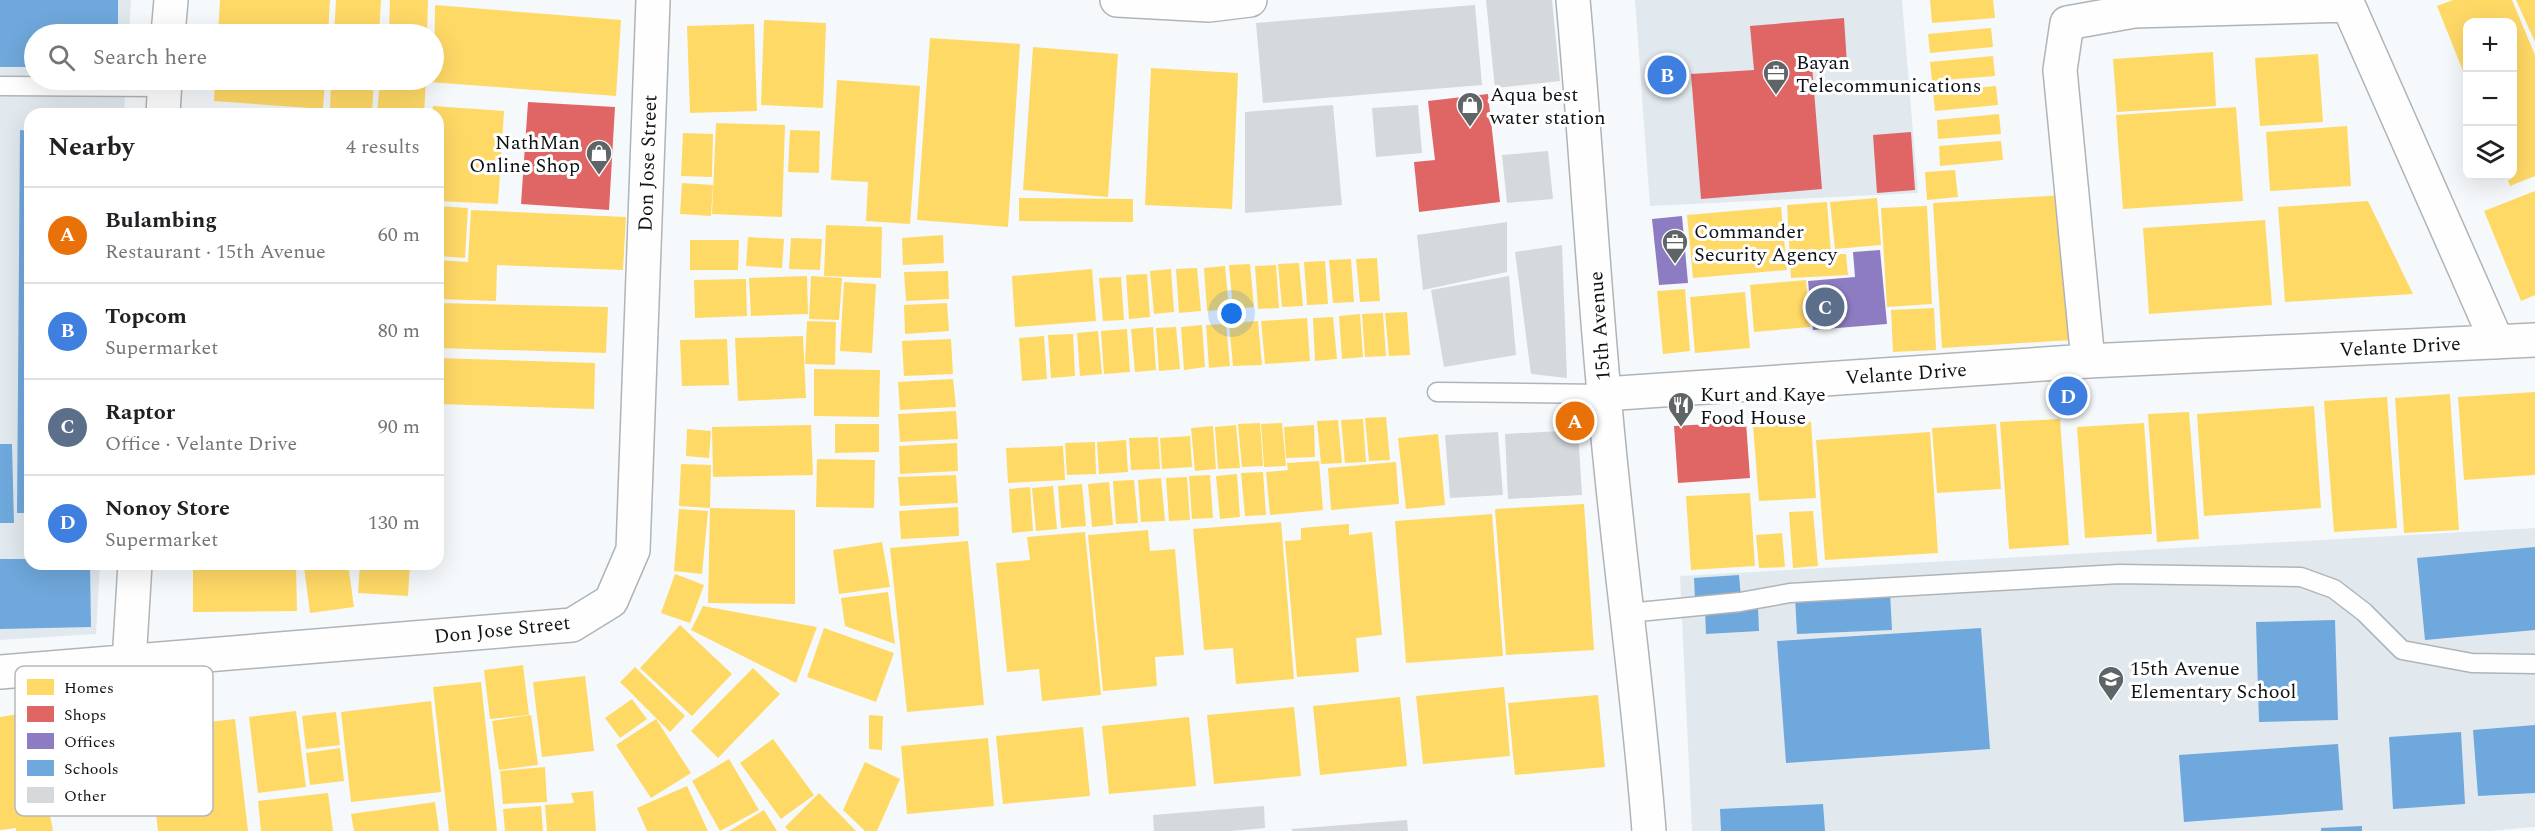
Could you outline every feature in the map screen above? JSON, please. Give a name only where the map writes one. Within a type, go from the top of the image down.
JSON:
[{"type":"street","points":[[169,24],[171,0]]},
{"type":"street","name":"Don Jose Street","points":[[77,666],[572,625],[611,601],[633,550],[653,0]]},
{"type":"street","points":[[1117,0],[1209,5],[1250,0]]},
{"type":"street","name":"15th Avenue","points":[[1573,0],[1589,179],[1604,394],[1649,831]]},
{"type":"street","points":[[2088,361],[2060,70],[2067,22],[2134,11],[2347,2],[2498,342]]},
{"type":"street","name":"Velante Drive","points":[[1604,394],[2088,361],[2535,340]]},
{"type":"street","points":[[129,662],[135,570]]},
{"type":"street","name":"Don Jose Street","points":[[0,672],[15,671]]},
{"type":"lane","points":[[0,86],[24,87]]},
{"type":"lane","points":[[94,90],[164,93]]},
{"type":"lane","name":"Velante Drive","points":[[1437,392],[1604,394]]},
{"type":"lane","points":[[1628,613],[1740,602],[1790,593],[2096,575],[2301,577],[2334,589],[2364,612],[2402,650],[2472,663],[2535,664]]},
{"type":"shaded area","points":[[0,0],[131,0],[130,24],[24,24],[24,90],[125,90],[124,108],[24,108],[24,570],[100,570],[96,634],[0,640]]},
{"type":"shaded area","name":"Bayan Telecommunications","points":[[1635,0],[1902,0],[1918,193],[1650,206]]},
{"type":"shaded area","name":"15th Avenue Elementary School","points":[[2535,528],[2535,827],[2490,831],[1692,831],[1680,576]]},
{"type":"building: Homes","points":[[220,0],[330,0],[329,24],[219,24]]},
{"type":"building: Homes","points":[[336,0],[381,0],[380,24],[335,24]]},
{"type":"building: Homes","points":[[390,0],[428,0],[427,24],[389,24]]},
{"type":"building: Homes","points":[[1930,0],[1993,0],[1995,18],[1932,23]]},
{"type":"building: Homes","points":[[2453,0],[2512,0],[2535,55],[2535,176],[2510,186],[2508,180],[2517,180],[2517,18],[2463,18],[2463,71],[2437,6]]},
{"type":"building: Homes","points":[[2516,0],[2535,0],[2535,42]]},
{"type":"building: Homes","points":[[435,5],[621,20],[616,96],[444,83],[444,24],[435,24]]},
{"type":"building: Homes","points":[[764,20],[826,23],[823,108],[761,105]]},
{"type":"building: Homes","points":[[754,24],[757,111],[690,113],[687,26]]},
{"type":"building: Homes","points":[[1991,28],[1993,47],[1930,53],[1928,34]]},
{"type":"building: Homes","points":[[930,38],[1020,44],[1008,227],[917,220]]},
{"type":"building: Homes","points":[[1033,47],[1118,54],[1108,197],[1023,190]]},
{"type":"building: Homes","points":[[2213,52],[2216,106],[2117,112],[2113,59]]},
{"type":"building: Homes","points":[[2318,54],[2323,122],[2260,126],[2255,58]]},
{"type":"building: Homes","points":[[1993,56],[1995,76],[1932,81],[1930,62]]},
{"type":"building: Homes","points":[[1151,68],[1238,73],[1232,209],[1145,205]]},
{"type":"building: Homes","points":[[837,80],[920,86],[910,224],[866,221],[868,182],[831,180]]},
{"type":"building: Homes","points":[[1996,86],[1998,105],[1935,111],[1933,92]]},
{"type":"building: Homes","points":[[215,90],[324,90],[323,108],[214,101]]},
{"type":"building: Homes","points":[[331,90],[373,90],[372,108],[330,108]]},
{"type":"building: Homes","points":[[379,90],[425,90],[424,108],[378,108]]},
{"type":"building: Homes","points":[[433,106],[504,111],[498,204],[444,201],[444,108],[433,108]]},
{"type":"building: Homes","points":[[2236,107],[2243,201],[2123,209],[2116,115]]},
{"type":"building: Homes","points":[[1999,114],[2001,134],[1938,139],[1937,120]]},
{"type":"building: Homes","points":[[716,123],[785,125],[782,217],[712,214]]},
{"type":"building: Homes","points":[[2347,126],[2351,186],[2270,191],[2266,132]]},
{"type":"building: Homes","points":[[790,130],[820,131],[819,173],[788,172]]},
{"type":"building: Homes","points":[[683,133],[713,134],[712,177],[681,176]]},
{"type":"building: Homes","points":[[2001,141],[2003,160],[1940,166],[1939,146]]},
{"type":"building: Homes","points":[[1955,170],[1958,197],[1927,200],[1925,172]]},
{"type":"building: Homes","points":[[682,183],[713,185],[711,216],[680,214]]},
{"type":"building: Homes","points":[[2535,191],[2535,295],[2521,301],[2484,211]]},
{"type":"building: Homes","points":[[2064,195],[2072,340],[1942,348],[1933,203]]},
{"type":"building: Homes","points":[[1019,198],[1133,199],[1133,222],[1019,221]]},
{"type":"building: Homes","points":[[1877,198],[1881,245],[1835,249],[1830,202]]},
{"type":"building: Homes","points":[[2368,201],[2413,294],[2285,302],[2278,207]]},
{"type":"building: Homes","points":[[1827,202],[1831,254],[1846,254],[1848,275],[1791,278],[1787,205]]},
{"type":"building: Homes","points":[[444,206],[468,208],[465,258],[444,256]]},
{"type":"building: Homes","points":[[1927,206],[1932,304],[1887,307],[1881,208]]},
{"type":"building: Homes","points":[[1781,207],[1787,270],[1693,278],[1687,215]]},
{"type":"building: Homes","points":[[471,210],[626,217],[623,270],[497,265],[496,301],[444,299],[444,260],[468,262]]},
{"type":"building: Homes","points":[[2265,220],[2272,305],[2149,314],[2143,228]]},
{"type":"building: Homes","points":[[826,225],[882,227],[881,278],[824,276]]},
{"type":"building: Homes","points":[[943,235],[944,263],[903,265],[902,238]]},
{"type":"building: Homes","points":[[748,237],[784,239],[782,268],[746,266]]},
{"type":"building: Homes","points":[[791,238],[822,239],[820,270],[789,269]]},
{"type":"building: Homes","points":[[690,240],[739,240],[738,270],[690,270]]},
{"type":"building: Homes","points":[[1377,258],[1380,301],[1360,302],[1356,259]]},
{"type":"building: Homes","points":[[1351,259],[1354,302],[1333,303],[1329,260]]},
{"type":"building: Homes","points":[[1325,261],[1328,304],[1307,305],[1304,262]]},
{"type":"building: Homes","points":[[1299,263],[1303,306],[1282,307],[1278,264]]},
{"type":"building: Homes","points":[[1250,264],[1254,307],[1233,309],[1229,265]]},
{"type":"building: Homes","points":[[1276,265],[1279,308],[1258,309],[1255,266]]},
{"type":"building: Homes","points":[[1225,266],[1229,309],[1207,311],[1204,268]]},
{"type":"building: Homes","points":[[1197,268],[1201,311],[1179,313],[1176,269]]},
{"type":"building: Homes","points":[[1092,269],[1096,321],[1015,327],[1012,276]]},
{"type":"building: Homes","points":[[1171,269],[1174,312],[1154,314],[1150,271]]},
{"type":"building: Homes","points":[[948,271],[949,299],[906,301],[904,272]]},
{"type":"building: Homes","points":[[1147,274],[1150,317],[1129,319],[1126,275]]},
{"type":"building: Homes","points":[[807,276],[808,314],[751,316],[749,278]]},
{"type":"building: Homes","points":[[811,276],[842,278],[839,320],[809,319]]},
{"type":"building: Homes","points":[[1121,277],[1124,320],[1103,321],[1099,278]]},
{"type":"building: Homes","points":[[746,279],[747,316],[695,318],[694,280]]},
{"type":"building: Homes","points":[[1806,280],[1810,327],[1754,332],[1750,285]]},
{"type":"building: Homes","points":[[844,282],[876,284],[872,353],[840,351]]},
{"type":"building: Homes","points":[[1685,289],[1690,351],[1663,354],[1657,291]]},
{"type":"building: Homes","points":[[1745,292],[1750,348],[1695,353],[1690,297]]},
{"type":"building: Homes","points":[[444,303],[608,307],[606,353],[444,348]]},
{"type":"building: Homes","points":[[947,303],[949,331],[905,334],[904,305]]},
{"type":"building: Homes","points":[[1934,308],[1936,350],[1893,352],[1891,310]]},
{"type":"building: Homes","points":[[1407,312],[1410,355],[1389,356],[1385,313]]},
{"type":"building: Homes","points":[[1383,313],[1386,356],[1365,357],[1362,314]]},
{"type":"building: Homes","points":[[1360,314],[1363,357],[1342,359],[1339,316]]},
{"type":"building: Homes","points":[[1333,317],[1337,359],[1315,361],[1313,318]]},
{"type":"building: Homes","points":[[1307,318],[1310,361],[1265,364],[1261,321]]},
{"type":"building: Homes","points":[[807,321],[836,322],[835,365],[805,364]]},
{"type":"building: Homes","points":[[1258,321],[1262,365],[1233,366],[1229,323]]},
{"type":"building: Homes","points":[[1226,324],[1230,366],[1209,368],[1206,325]]},
{"type":"building: Homes","points":[[1202,325],[1205,367],[1184,370],[1181,327]]},
{"type":"building: Homes","points":[[1153,327],[1156,370],[1135,372],[1131,329]]},
{"type":"building: Homes","points":[[1176,327],[1180,369],[1159,371],[1156,328]]},
{"type":"building: Homes","points":[[1127,329],[1130,372],[1104,374],[1101,331]]},
{"type":"building: Homes","points":[[1098,331],[1102,374],[1080,376],[1077,333]]},
{"type":"building: Homes","points":[[1073,334],[1075,376],[1051,378],[1048,335]]},
{"type":"building: Homes","points":[[803,336],[806,398],[738,401],[735,338]]},
{"type":"building: Homes","points":[[1044,336],[1047,379],[1022,381],[1019,338]]},
{"type":"building: Homes","points":[[727,339],[729,385],[682,386],[680,340]]},
{"type":"building: Homes","points":[[951,339],[953,374],[904,376],[902,341]]},
{"type":"building: Homes","points":[[444,358],[595,363],[594,409],[444,404]]},
{"type":"building: Homes","points":[[814,369],[880,370],[879,417],[814,416]]},
{"type":"building: Homes","points":[[953,379],[956,407],[900,410],[898,382]]},
{"type":"building: Homes","points":[[2535,392],[2535,475],[2464,480],[2458,397]]},
{"type":"building: Homes","points":[[2450,394],[2459,530],[2404,533],[2395,398]]},
{"type":"building: Homes","points":[[2387,397],[2397,528],[2334,532],[2324,401]]},
{"type":"building: Homes","points":[[2314,406],[2321,508],[2204,516],[2197,414]]},
{"type":"building: Homes","points":[[956,411],[958,439],[900,442],[898,414]]},
{"type":"building: Homes","points":[[2189,412],[2199,539],[2157,542],[2148,414]]},
{"type":"building: Homes","points":[[1386,417],[1390,460],[1369,461],[1365,418]]},
{"type":"building: Homes","points":[[1363,419],[1366,462],[1345,463],[1341,420]]},
{"type":"building: Homes","points":[[2060,419],[2069,545],[2009,549],[2000,422]]},
{"type":"building: Homes","points":[[1338,420],[1342,463],[1321,464],[1317,421]]},
{"type":"building: Homes","points":[[1811,422],[1816,498],[1759,501],[1753,426]]},
{"type":"building: Homes","points":[[1260,423],[1263,466],[1242,467],[1238,424]]},
{"type":"building: Homes","points":[[1282,423],[1286,466],[1264,467],[1261,424]]},
{"type":"building: Homes","points":[[2144,423],[2152,534],[2085,538],[2077,427]]},
{"type":"building: Homes","points":[[835,424],[879,424],[879,452],[835,453]]},
{"type":"building: Homes","points":[[1996,424],[2001,489],[1937,493],[1932,428]]},
{"type":"building: Homes","points":[[811,425],[813,475],[713,477],[712,427]]},
{"type":"building: Homes","points":[[1236,425],[1240,468],[1218,469],[1215,427]]},
{"type":"building: Homes","points":[[1314,425],[1315,457],[1286,458],[1284,427]]},
{"type":"building: Homes","points":[[1213,426],[1216,469],[1195,471],[1191,428]]},
{"type":"building: Homes","points":[[687,429],[711,431],[709,458],[686,456]]},
{"type":"building: Homes","points":[[1930,432],[1938,553],[1825,560],[1816,440]]},
{"type":"building: Homes","points":[[1438,434],[1445,505],[1406,509],[1398,438]]},
{"type":"building: Homes","points":[[1190,436],[1192,467],[1162,469],[1160,438]]},
{"type":"building: Homes","points":[[1158,437],[1160,469],[1131,470],[1129,438]]},
{"type":"building: Homes","points":[[1126,440],[1128,472],[1099,474],[1097,442]]},
{"type":"building: Homes","points":[[1095,442],[1096,474],[1067,475],[1065,443]]},
{"type":"building: Homes","points":[[957,443],[958,471],[900,474],[899,446]]},
{"type":"building: Homes","points":[[1063,446],[1065,480],[1008,483],[1006,448]]},
{"type":"building: Homes","points":[[817,459],[875,460],[874,508],[816,507]]},
{"type":"building: Homes","points":[[1319,461],[1323,510],[1270,515],[1266,472],[1288,470],[1287,463]]},
{"type":"building: Homes","points":[[1396,462],[1399,504],[1331,510],[1328,468]]},
{"type":"building: Homes","points":[[681,464],[711,465],[710,508],[679,506]]},
{"type":"building: Homes","points":[[1263,472],[1266,515],[1245,516],[1241,473]]},
{"type":"building: Homes","points":[[1237,474],[1240,517],[1220,519],[1216,476]]},
{"type":"building: Homes","points":[[956,475],[958,503],[900,506],[898,477]]},
{"type":"building: Homes","points":[[1210,475],[1213,518],[1192,519],[1189,476]]},
{"type":"building: Homes","points":[[1187,477],[1190,520],[1169,521],[1166,478]]},
{"type":"building: Homes","points":[[1161,478],[1165,521],[1141,522],[1138,480]]},
{"type":"building: Homes","points":[[1134,480],[1138,523],[1116,524],[1113,481]]},
{"type":"building: Homes","points":[[1109,482],[1113,525],[1092,527],[1088,484]]},
{"type":"building: Homes","points":[[1082,484],[1086,526],[1061,528],[1058,486]]},
{"type":"building: Homes","points":[[1053,486],[1057,529],[1036,531],[1032,488]]},
{"type":"building: Homes","points":[[1030,487],[1033,531],[1012,533],[1009,489]]},
{"type":"building: Homes","points":[[1750,493],[1755,566],[1691,570],[1686,496]]},
{"type":"building: Homes","points":[[1584,504],[1594,650],[1506,655],[1495,509]]},
{"type":"building: Homes","points":[[958,507],[959,536],[901,539],[899,511]]},
{"type":"building: Homes","points":[[710,508],[795,510],[795,604],[708,603]]},
{"type":"building: Homes","points":[[679,509],[708,511],[702,574],[674,571]]},
{"type":"building: Homes","points":[[1813,511],[1818,566],[1793,568],[1789,512]]},
{"type":"building: Homes","points":[[1492,514],[1503,656],[1406,663],[1395,521]]},
{"type":"building: Homes","points":[[1281,522],[1294,679],[1236,684],[1233,648],[1204,650],[1193,529]]},
{"type":"building: Homes","points":[[1349,524],[1349,535],[1372,532],[1382,635],[1356,638],[1359,672],[1297,677],[1285,541],[1301,540],[1301,528]]},
{"type":"building: Homes","points":[[1148,530],[1150,551],[1175,549],[1184,655],[1155,657],[1157,686],[1103,691],[1088,535]]},
{"type":"building: Homes","points":[[1085,532],[1101,695],[1042,701],[1039,669],[1007,672],[996,563],[1030,560],[1027,537]]},
{"type":"building: Homes","points":[[1782,533],[1785,567],[1759,568],[1756,535]]},
{"type":"building: Homes","points":[[968,541],[984,705],[907,712],[890,548]]},
{"type":"building: Homes","points":[[882,542],[890,587],[839,594],[833,550]]},
{"type":"building: Homes","points":[[193,570],[296,570],[297,611],[193,612]]},
{"type":"building: Homes","points":[[304,570],[349,570],[354,607],[310,613]]},
{"type":"building: Homes","points":[[360,570],[410,570],[408,596],[358,593]]},
{"type":"building: Homes","points":[[675,574],[704,585],[690,623],[661,613]]},
{"type":"building: Homes","points":[[888,592],[895,644],[845,626],[841,598]]},
{"type":"building: Homes","points":[[703,606],[817,627],[796,683],[691,630]]},
{"type":"building: Homes","points":[[680,625],[732,674],[692,716],[640,668]]},
{"type":"building: Homes","points":[[824,628],[894,653],[876,702],[807,677]]},
{"type":"building: Homes","points":[[523,665],[529,715],[490,719],[484,670]]},
{"type":"building: Homes","points":[[635,667],[685,716],[670,732],[620,682]]},
{"type":"building: Homes","points":[[753,668],[780,694],[718,758],[691,731]]},
{"type":"building: Homes","points":[[585,676],[594,751],[542,757],[533,682]]},
{"type":"building: Homes","points":[[481,682],[497,831],[449,831],[433,687]]},
{"type":"building: Homes","points":[[1504,687],[1510,756],[1423,764],[1416,696]]},
{"type":"building: Homes","points":[[1598,695],[1605,767],[1515,775],[1508,703]]},
{"type":"building: Homes","points":[[1400,697],[1407,766],[1320,775],[1313,706]]},
{"type":"building: Homes","points":[[632,699],[647,719],[620,738],[605,718]]},
{"type":"building: Homes","points":[[431,701],[441,792],[351,802],[341,712]]},
{"type":"building: Homes","points":[[1294,707],[1301,776],[1214,784],[1207,715]]},
{"type":"building: Homes","points":[[296,711],[306,787],[258,793],[249,717]]},
{"type":"building: Homes","points":[[336,712],[340,745],[306,749],[302,716]]},
{"type":"building: Homes","points":[[15,715],[15,816],[50,816],[53,831],[16,831],[16,828],[0,830],[0,717]]},
{"type":"building: Homes","points":[[531,715],[538,765],[499,770],[492,721]]},
{"type":"building: Homes","points":[[869,715],[883,716],[882,750],[869,749]]},
{"type":"building: Homes","points":[[1189,717],[1196,786],[1109,794],[1102,726]]},
{"type":"building: Homes","points":[[235,719],[248,831],[158,831],[156,816],[213,816],[213,721]]},
{"type":"building: Homes","points":[[656,719],[691,773],[651,798],[616,745]]},
{"type":"building: Homes","points":[[1083,727],[1090,796],[1003,804],[996,736]]},
{"type":"building: Homes","points":[[988,738],[994,806],[907,814],[901,746]]},
{"type":"building: Homes","points":[[773,739],[814,795],[781,819],[740,763]]},
{"type":"building: Homes","points":[[340,748],[344,781],[310,785],[306,753]]},
{"type":"building: Homes","points":[[729,759],[759,810],[720,831],[692,781]]},
{"type":"building: Homes","points":[[865,762],[900,779],[877,831],[865,831],[843,810]]},
{"type":"building: Homes","points":[[545,767],[547,802],[503,804],[500,771]]},
{"type":"building: Homes","points":[[687,786],[708,831],[647,831],[637,808]]},
{"type":"building: Homes","points":[[593,791],[596,831],[547,831],[545,805],[574,803],[571,793]]},
{"type":"building: Homes","points":[[328,793],[333,831],[261,831],[258,801]]},
{"type":"building: Homes","points":[[819,793],[856,831],[789,831],[785,827]]},
{"type":"building: Homes","points":[[435,802],[439,831],[354,831],[351,814]]},
{"type":"building: Homes","points":[[541,806],[543,831],[505,831],[503,809]]},
{"type":"building: Homes","points":[[764,810],[777,831],[729,831]]},
{"type":"building: Shops","points":[[1844,18],[1847,64],[1812,66],[1822,189],[1701,199],[1691,74],[1754,70],[1750,26]]},
{"type":"building: Shops","points":[[1488,94],[1500,202],[1419,212],[1414,162],[1435,160],[1428,101]]},
{"type":"building: Shops","points":[[528,102],[615,107],[609,210],[521,204]]},
{"type":"building: Shops","points":[[1911,132],[1915,190],[1877,193],[1873,135]]},
{"type":"building: Shops","points":[[1746,422],[1750,478],[1678,483],[1674,426]]},
{"type":"building: Offices","points":[[1682,216],[1688,283],[1659,285],[1652,219]]},
{"type":"building: Offices","points":[[1880,250],[1887,324],[1813,330],[1808,281],[1855,277],[1853,252]]},
{"type":"building: Schools","points":[[0,0],[118,0],[118,24],[24,24],[24,67],[0,67]]},
{"type":"building: Schools","points":[[20,130],[24,130],[24,513],[17,513]]},
{"type":"building: Schools","points":[[0,444],[12,444],[14,523],[0,523]]},
{"type":"building: Schools","points":[[2535,547],[2535,630],[2425,640],[2417,558]]},
{"type":"building: Schools","points":[[0,559],[24,559],[24,570],[90,570],[91,627],[0,629]]},
{"type":"building: Schools","points":[[1739,575],[1741,597],[1695,600],[1694,578]]},
{"type":"building: Schools","points":[[1890,592],[1892,630],[1797,634],[1795,596]]},
{"type":"building: Schools","points":[[1758,606],[1759,631],[1706,634],[1705,610]]},
{"type":"building: Schools","points":[[2335,620],[2338,720],[2259,722],[2256,622]]},
{"type":"building: Schools","points":[[1981,628],[1990,749],[1786,763],[1777,641]]},
{"type":"building: Schools","points":[[2535,725],[2535,793],[2478,796],[2473,730]]},
{"type":"building: Schools","points":[[2461,732],[2465,804],[2393,809],[2389,737]]},
{"type":"building: Schools","points":[[2338,744],[2343,810],[2184,822],[2179,755]]},
{"type":"building: Schools","points":[[1823,804],[1825,831],[1721,831],[1720,809]]},
{"type":"building: Schools","points":[[2362,826],[2362,831],[2321,831],[2321,828]]},
{"type":"building: Other","points":[[1486,0],[1552,0],[1560,81],[1495,88]]},
{"type":"building: Other","points":[[1475,5],[1482,85],[1263,103],[1256,23]]},
{"type":"building: Other","points":[[1333,105],[1342,205],[1245,213],[1245,112]]},
{"type":"building: Other","points":[[1418,105],[1422,153],[1376,157],[1372,108]]},
{"type":"building: Other","points":[[1548,151],[1553,199],[1507,203],[1502,155]]},
{"type":"building: Other","points":[[1507,222],[1507,272],[1423,290],[1417,235]]},
{"type":"building: Other","points":[[1562,245],[1567,378],[1531,374],[1515,252]]},
{"type":"building: Other","points":[[1509,276],[1516,355],[1444,367],[1431,290]]},
{"type":"building: Other","points":[[1578,430],[1582,495],[1508,499],[1505,434]]},
{"type":"building: Other","points":[[1498,432],[1503,495],[1450,498],[1445,435]]},
{"type":"building: Other","points":[[1264,806],[1265,828],[1232,831],[1154,831],[1153,815]]},
{"type":"building: Other","points":[[1407,820],[1408,831],[1292,831],[1292,829]]},
{"type":"place","name":"Topcom","points":[[1667,75]]},
{"type":"place","name":"Bayan Telecommunications","points":[[1776,96]]},
{"type":"place","name":"Aqua best water station","points":[[1470,128]]},
{"type":"place","name":"NathMan Online Shop","points":[[599,176]]},
{"type":"place","name":"Commander Security Agency","points":[[1675,265]]},
{"type":"place","name":"Raptor","points":[[1825,307]]},
{"type":"place","name":"Nonoy Store","points":[[2068,396]]},
{"type":"place","name":"Bulambing","points":[[1575,421]]},
{"type":"place","name":"Kurt and Kaye Food House","points":[[1681,428]]},
{"type":"place","name":"15th Avenue Elementary School","points":[[2111,702]]}]
